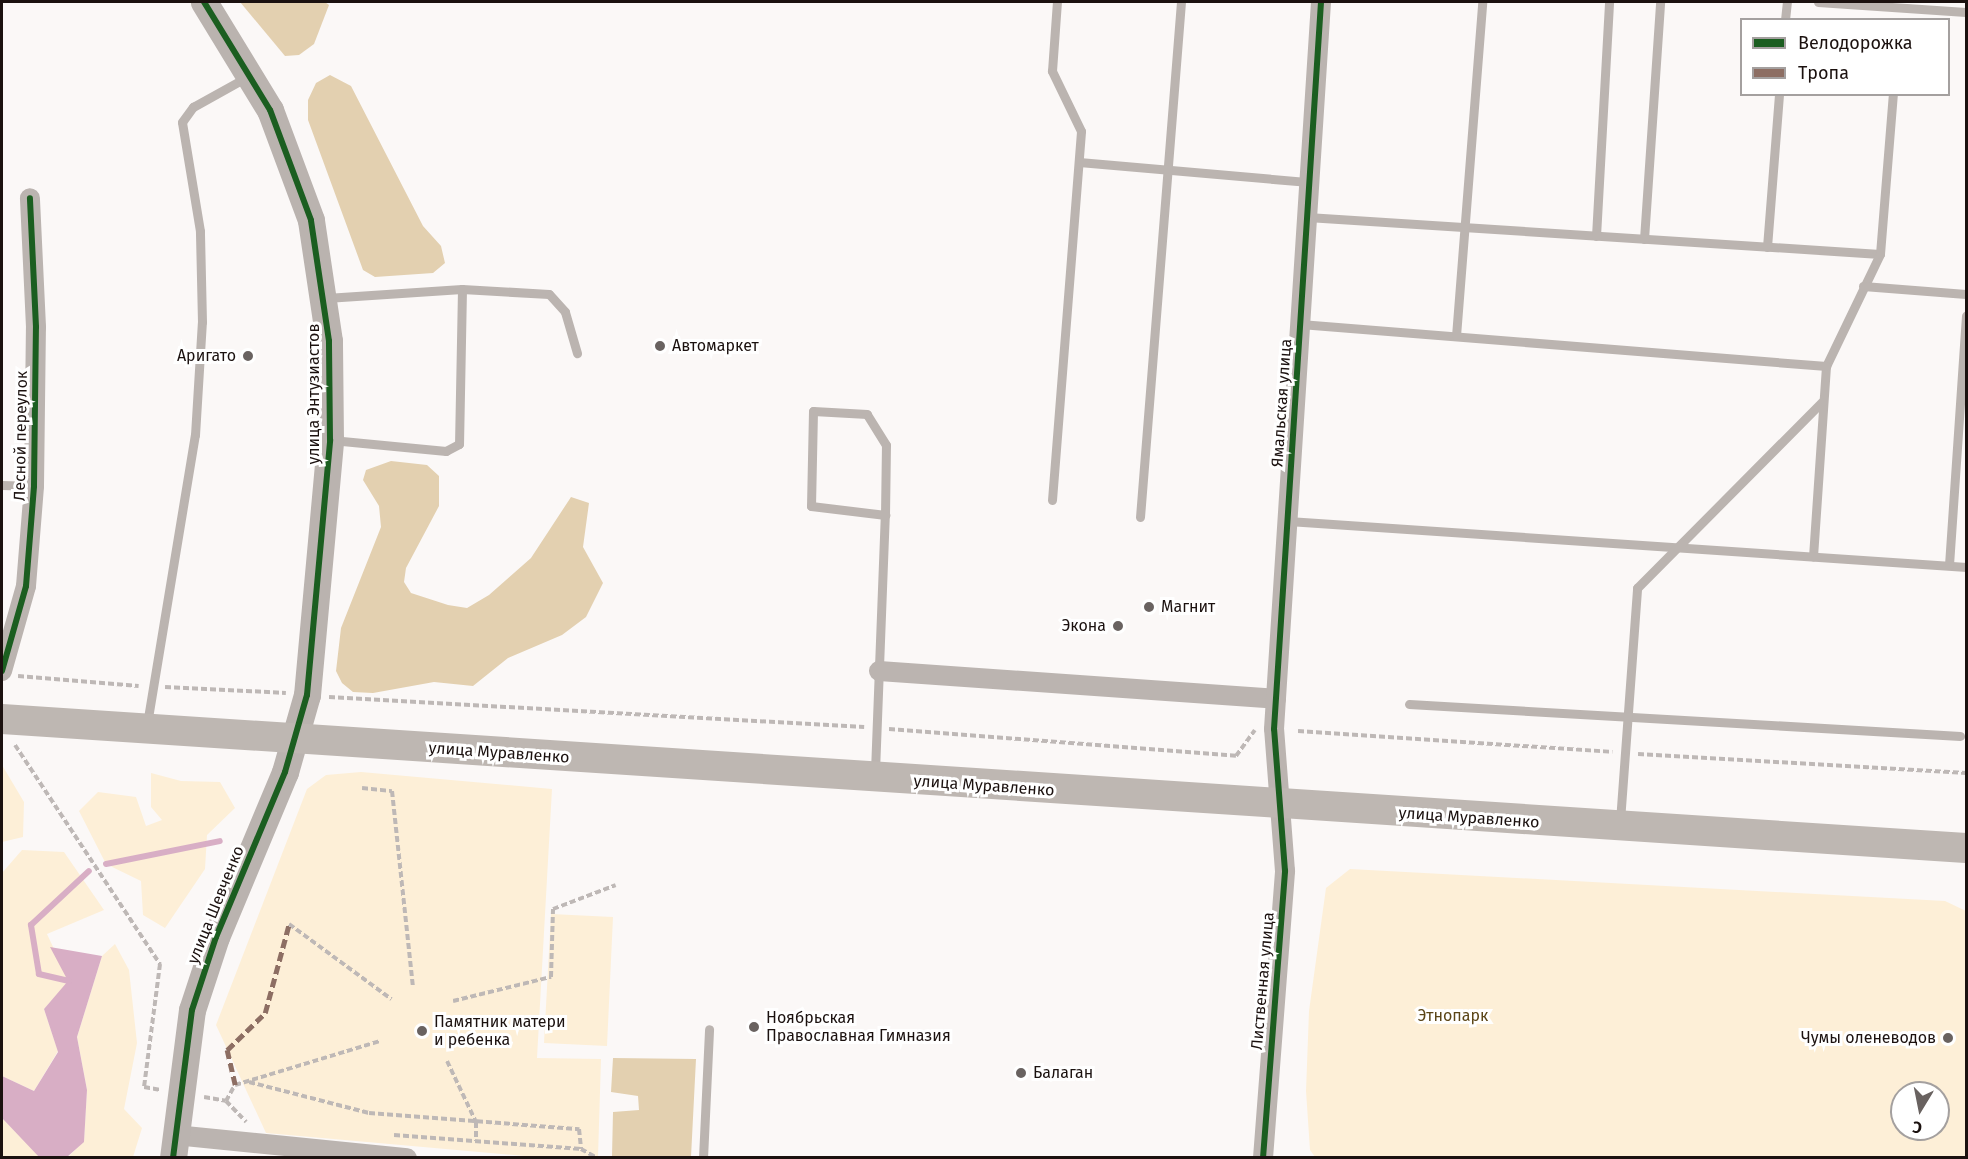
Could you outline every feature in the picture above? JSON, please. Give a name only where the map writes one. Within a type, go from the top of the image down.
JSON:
[{"type":"main road","name":"улица Муравленко","points":[[8,732],[146,729],[1278,806],[1966,848]]},
{"type":"street","name":"улица Энтузиастов","points":[[204,2],[252,74],[301,190],[325,298],[330,440],[307,696],[296,739]]},
{"type":"street","name":"Ямальская улица","points":[[1278,806],[1276,699],[1321,2]]},
{"type":"street","name":"Лесной переулок","points":[[7,673],[26,586],[34,486],[30,198]]},
{"type":"street","points":[[879,671],[1276,699]]},
{"type":"street","name":"улица Шевченко","points":[[174,1146],[192,1010],[206,964],[296,739]]},
{"type":"street","name":"Лиственная улица","points":[[1263,1158],[1285,871],[1278,806]]},
{"type":"street","points":[[174,1146],[407,1158]]},
{"type":"lane","points":[[1052,500],[1081,131],[1052,71],[1057,2]]},
{"type":"lane","points":[[1140,517],[1180,2]]},
{"type":"lane","points":[[1456,336],[1482,2]]},
{"type":"lane","points":[[1596,236],[1609,2]]},
{"type":"lane","points":[[1644,239],[1660,2]]},
{"type":"lane","points":[[1785,18],[1787,2]]},
{"type":"lane","points":[[1818,2],[1966,12]]},
{"type":"lane","points":[[1899,18],[1900,7]]},
{"type":"lane","points":[[146,729],[195,435],[202,322],[200,231],[182,122],[193,107],[252,74]]},
{"type":"lane","points":[[1767,247],[1779,96]]},
{"type":"lane","points":[[1813,557],[1826,366],[1880,254],[1893,96]]},
{"type":"lane","points":[[1079,162],[1309,182]]},
{"type":"lane","points":[[1307,217],[1880,254]]},
{"type":"lane","points":[[1863,286],[1966,294]]},
{"type":"lane","points":[[330,440],[446,451],[459,444],[462,289]]},
{"type":"lane","points":[[325,298],[462,289],[549,294],[565,312],[577,353]]},
{"type":"lane","points":[[1949,566],[1966,316]]},
{"type":"lane","points":[[1300,324],[1826,366]]},
{"type":"lane","points":[[1619,827],[1637,588],[1822,402]]},
{"type":"lane","points":[[875,778],[885,515],[886,445],[867,414],[813,411],[811,506],[885,515]]},
{"type":"lane","points":[[2,485],[34,486]]},
{"type":"lane","points":[[1288,521],[1966,567]]},
{"type":"lane","points":[[1409,704],[1960,736]]},
{"type":"lane","points":[[703,1158],[709,1029]]},
{"type":"path","points":[[7,673],[153,687],[877,728],[1236,756],[1258,728]]},
{"type":"path","points":[[8,732],[160,964],[144,1087],[226,1101],[252,1124]]},
{"type":"path","points":[[362,788],[392,790],[413,986]]},
{"type":"path","points":[[453,1001],[551,977],[553,909],[616,885]]},
{"type":"path","points":[[289,924],[391,999]]},
{"type":"path","points":[[226,1101],[236,1085],[380,1041]]},
{"type":"path","points":[[447,1060],[476,1122],[476,1141]]},
{"type":"path","points":[[248,1081],[369,1113],[579,1129],[581,1149]]},
{"type":"path","points":[[387,1134],[581,1149],[597,1158]]},
{"type":"green space","points":[[2,765],[24,802],[23,837],[2,842]]},
{"type":"green space","points":[[361,772],[552,789],[537,1058],[601,1059],[598,1157],[535,1157],[266,1133],[216,1025],[307,789],[326,775]]},
{"type":"green space","points":[[151,773],[181,781],[220,782],[235,808],[207,835],[205,869],[165,928],[143,915],[141,881],[106,864],[79,811],[98,792],[136,797],[146,826],[162,820],[151,807]]},
{"type":"green space","points":[[22,850],[64,852],[104,910],[47,934],[69,981],[44,1009],[58,1051],[34,1091],[2,1076],[2,873]]},
{"type":"green space","name":"Этнопарк","points":[[1350,869],[1945,901],[1966,911],[1966,1157],[1315,1157],[1310,1150],[1306,1091],[1309,1011],[1326,888]]},
{"type":"green space","points":[[551,914],[613,917],[607,1046],[544,1043]]},
{"type":"green space","points":[[115,944],[129,970],[137,1043],[124,1109],[142,1128],[133,1157],[67,1158],[84,1141],[87,1090],[77,1037],[102,956]]},
{"type":"green space","points":[[2,1118],[35,1152],[39,1157],[2,1157]]},
{"type":"shaded area","points":[[240,2],[325,2],[329,5],[314,44],[299,55],[285,56]]},
{"type":"shaded area","points":[[330,75],[351,86],[423,226],[441,246],[445,263],[433,273],[375,277],[363,270],[308,120],[308,100],[316,83]]},
{"type":"shaded area","points":[[391,461],[427,465],[439,476],[439,506],[406,568],[404,582],[411,593],[448,605],[467,608],[489,595],[531,558],[571,497],[589,503],[583,547],[603,583],[586,617],[562,635],[508,658],[473,686],[434,682],[373,693],[353,692],[342,683],[336,671],[341,628],[381,527],[379,506],[363,480],[366,470]]},
{"type":"shaded area","points":[[50,947],[102,956],[77,1037],[87,1090],[84,1142],[67,1157],[39,1157],[2,1118],[2,1076],[34,1091],[58,1052],[44,1009],[68,981]]},
{"type":"shaded area","points":[[613,1058],[696,1059],[691,1157],[612,1156],[613,1112],[639,1110],[638,1096],[611,1092]]},
{"type":"waterway","points":[[106,864],[220,841]]},
{"type":"waterway","points":[[69,981],[39,974],[31,925],[89,871]]},
{"type":"marked path","points":[[235,1085],[227,1050],[265,1013],[289,924]]},
{"type":"cycle path","points":[[173,1158],[192,1010],[216,937],[285,772],[307,695],[330,440],[329,341],[311,220],[270,110],[204,2]]},
{"type":"cycle path","points":[[1263,1158],[1285,871],[1274,729],[1321,2]]},
{"type":"cycle path","points":[[2,671],[26,586],[34,486],[36,327],[30,198]]},
{"type":"place","name":"Автомаркет","points":[[660,346]]},
{"type":"place","name":"Аригато","points":[[248,356]]},
{"type":"place","name":"Магнит","points":[[1149,607]]},
{"type":"place","name":"Экона","points":[[1118,626]]},
{"type":"place","name":"Ноябрьская Православная Гимназия","points":[[754,1027]]},
{"type":"place","name":"Памятник матери и ребенка","points":[[422,1031]]},
{"type":"place","name":"Чумы оленеводов","points":[[1948,1038]]},
{"type":"place","name":"Балаган","points":[[1021,1073]]}]
